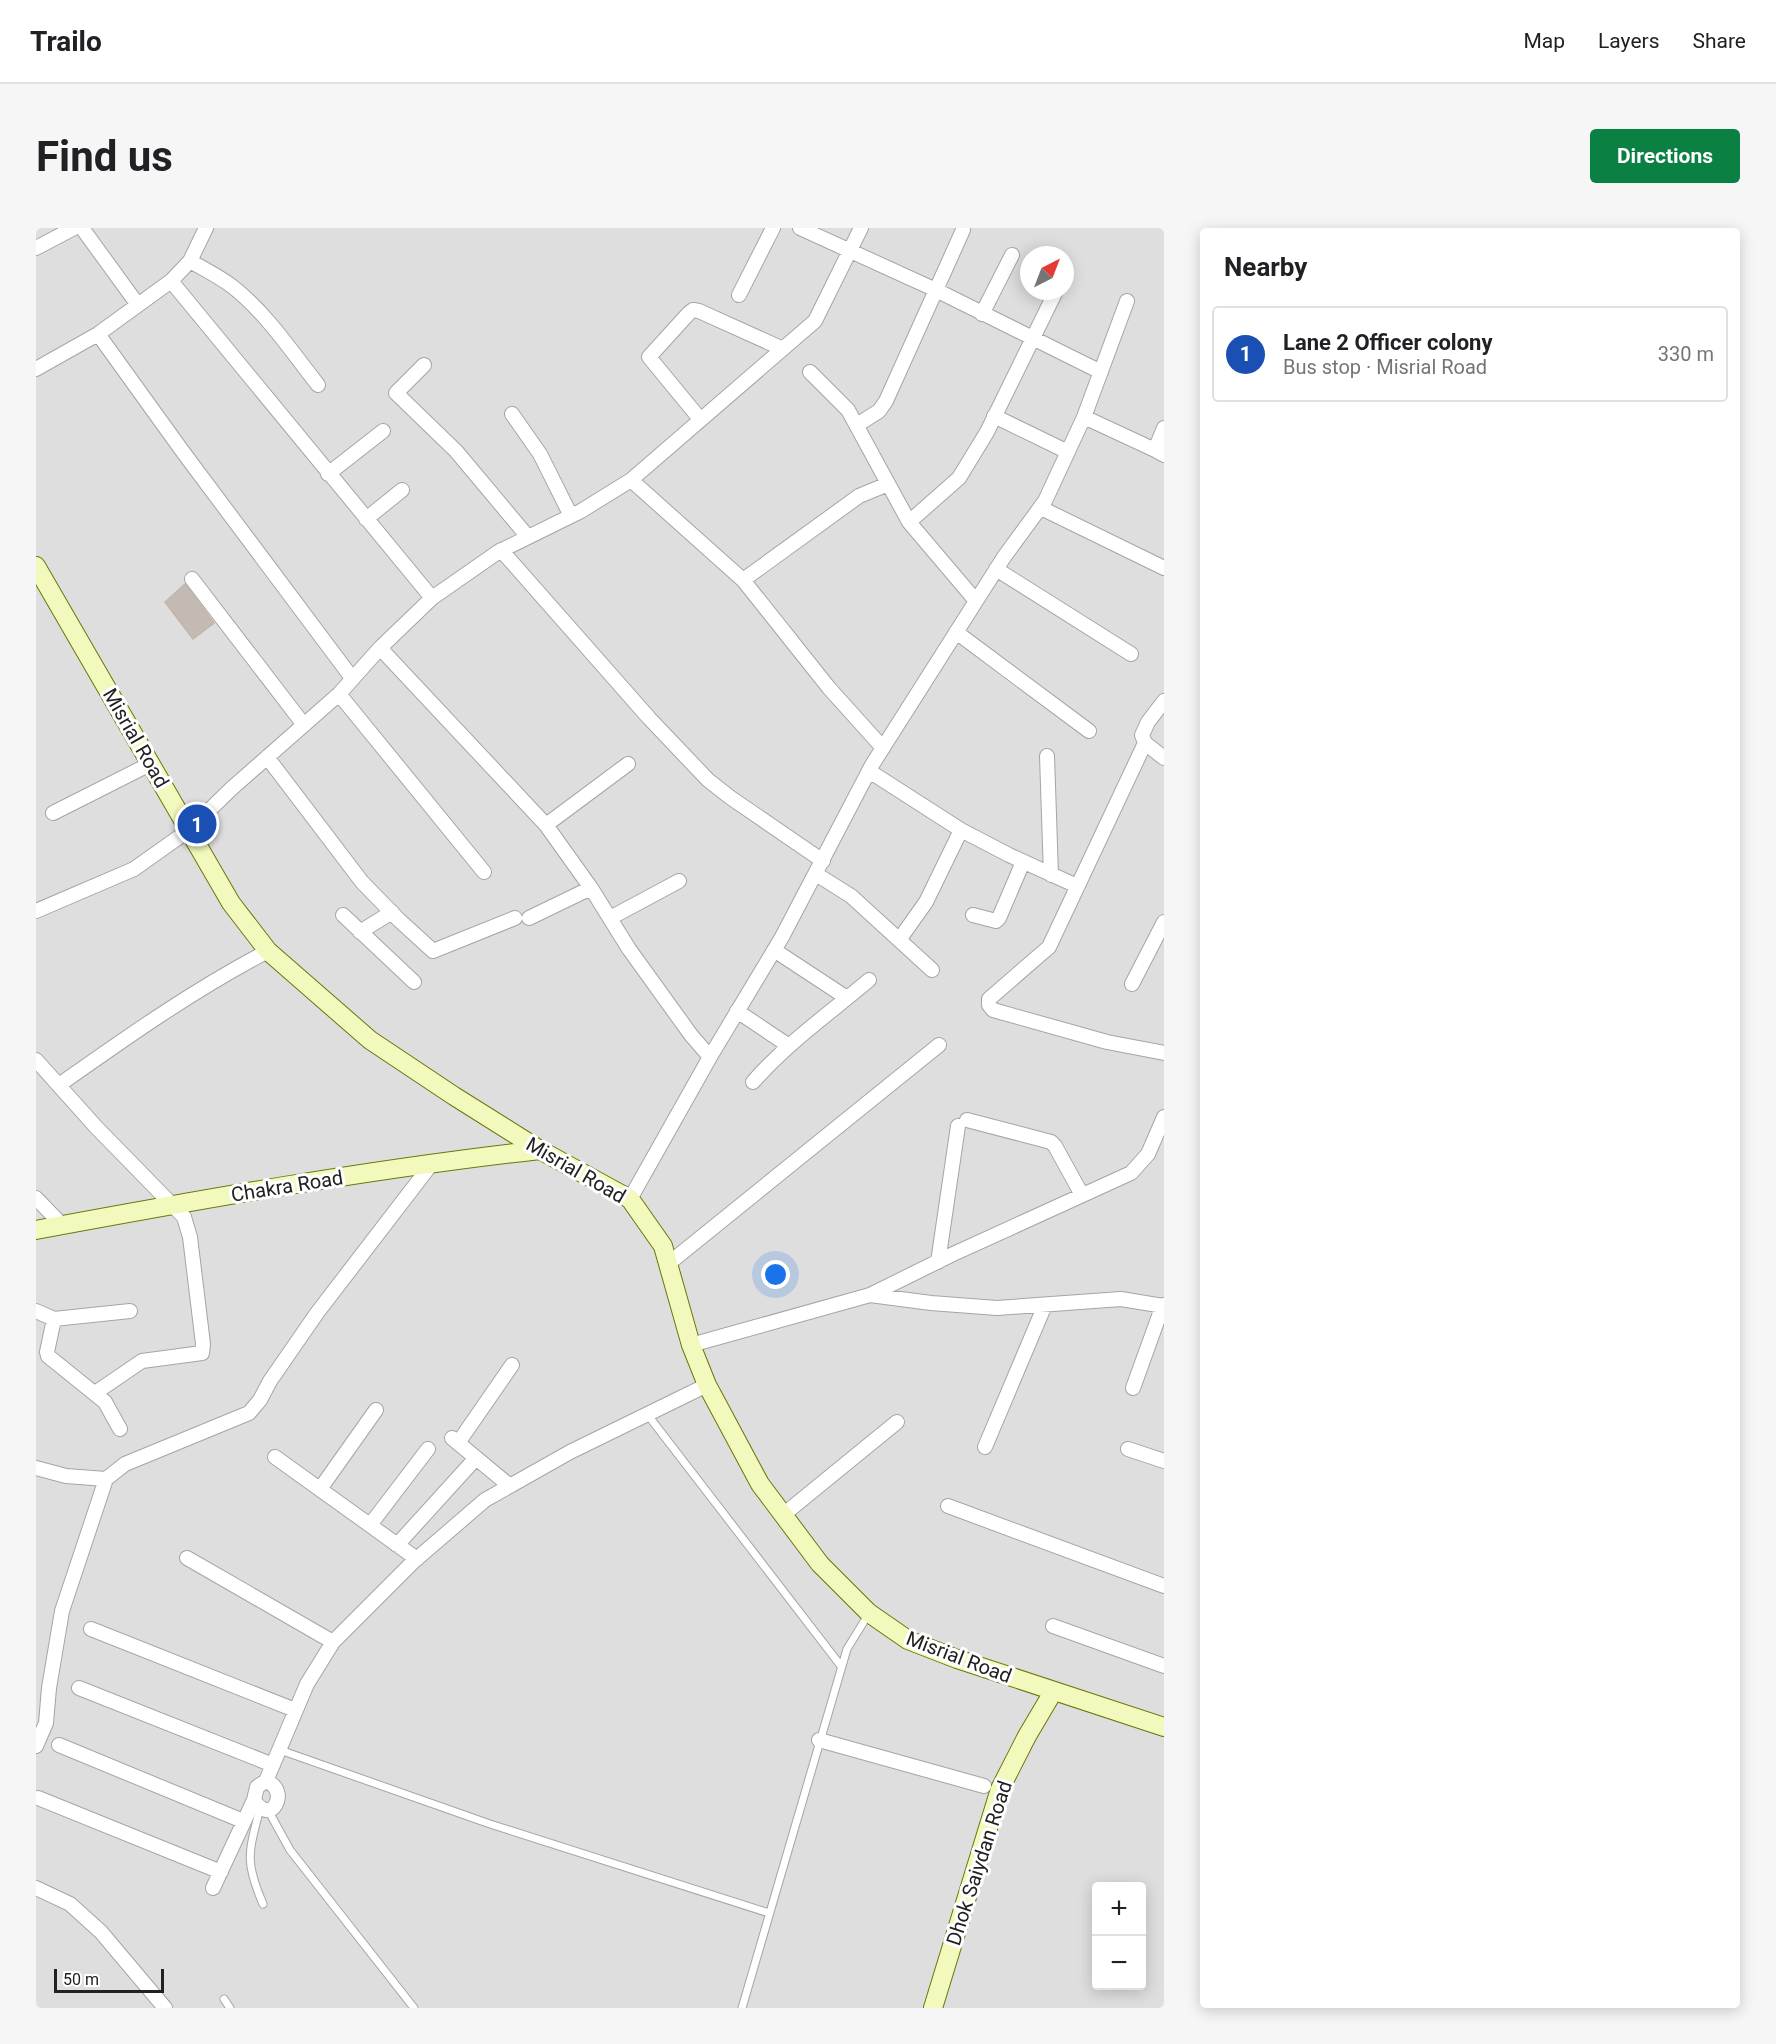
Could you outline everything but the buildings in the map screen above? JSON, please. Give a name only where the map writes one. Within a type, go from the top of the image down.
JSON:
[{"type":"main road","name":"Misrial Road","points":[[36,566],[231,903],[268,951],[370,1040],[540,1150],[630,1199],[663,1246],[691,1345],[706,1385],[760,1484],[820,1564],[869,1613],[908,1640],[1053,1692],[1164,1727]]},
{"type":"main road","name":"Chakra Road","points":[[36,1230],[171,1205],[433,1162],[540,1150]]},
{"type":"main road","name":"Dhok Saiydan Road","points":[[933,2008],[1000,1789],[1053,1692]]},
{"type":"street","points":[[36,248],[74,228]]},
{"type":"street","points":[[82,228],[138,305]]},
{"type":"street","points":[[36,369],[98,334],[171,281],[190,261],[206,228]]},
{"type":"street","points":[[739,295],[773,228]]},
{"type":"street","points":[[800,228],[936,290],[1101,372]]},
{"type":"street","points":[[36,911],[134,869],[189,830],[339,694],[380,648],[432,598],[501,550],[572,516],[631,480],[815,321],[861,228]]},
{"type":"street","points":[[856,425],[879,411],[886,401],[963,230]]},
{"type":"street","points":[[982,314],[1012,255]]},
{"type":"street","points":[[190,261],[232,286],[245,298],[280,336],[318,385]]},
{"type":"street","points":[[171,281],[432,598]]},
{"type":"street","points":[[909,522],[959,478],[987,432],[1051,300]]},
{"type":"street","points":[[630,1199],[710,1057],[774,950],[869,771],[996,568],[1041,508],[1084,417],[1127,302]]},
{"type":"street","points":[[700,419],[649,357],[689,313],[693,310],[699,311],[783,349]]},
{"type":"street","points":[[98,334],[352,678]]},
{"type":"street","points":[[424,365],[396,393],[456,451],[528,537]]},
{"type":"street","points":[[810,372],[848,410],[909,522],[976,601]]},
{"type":"street","points":[[512,414],[540,454],[572,516]]},
{"type":"street","points":[[994,416],[1068,452]]},
{"type":"street","points":[[1084,417],[1159,452],[1164,428]]},
{"type":"street","points":[[328,474],[383,431]]},
{"type":"street","points":[[631,480],[743,580],[829,688],[883,748]]},
{"type":"street","points":[[743,580],[859,496],[888,484]]},
{"type":"street","points":[[366,519],[402,490]]},
{"type":"street","points":[[1041,508],[1164,568]]},
{"type":"street","points":[[501,550],[649,718],[708,780],[823,861]]},
{"type":"street","points":[[996,568],[1131,654]]},
{"type":"street","points":[[192,579],[304,725]]},
{"type":"street","points":[[956,632],[1089,731]]},
{"type":"street","points":[[380,648],[546,825],[690,1035],[710,1057]]},
{"type":"street","points":[[339,694],[484,872]]},
{"type":"street","points":[[1164,701],[1142,735],[1145,743],[1164,758]]},
{"type":"street","points":[[1145,743],[1049,946],[989,999],[989,1005],[993,1010],[1055,1028],[1107,1042],[1164,1053]]},
{"type":"street","points":[[1047,756],[1051,875]]},
{"type":"street","points":[[267,757],[362,882],[434,951],[522,918],[591,888]]},
{"type":"street","points":[[53,813],[152,763]]},
{"type":"street","points":[[546,825],[628,764]]},
{"type":"street","points":[[869,771],[961,830],[1023,862],[1077,886]]},
{"type":"street","points":[[899,940],[926,902],[961,830]]},
{"type":"street","points":[[973,915],[996,921],[999,918],[1023,862]]},
{"type":"street","points":[[816,874],[851,896],[932,970]]},
{"type":"street","points":[[610,918],[679,881]]},
{"type":"street","points":[[360,932],[392,912]]},
{"type":"street","points":[[342,915],[414,982]]},
{"type":"street","points":[[1132,984],[1164,922]]},
{"type":"street","points":[[774,950],[848,998]]},
{"type":"street","points":[[59,1085],[132,1033],[231,970],[268,951]]},
{"type":"street","points":[[753,1082],[769,1063],[869,980]]},
{"type":"street","points":[[737,1011],[789,1046]]},
{"type":"street","points":[[668,1264],[939,1045]]},
{"type":"street","points":[[36,1060],[184,1217],[190,1237],[203,1344],[202,1353],[142,1361],[95,1393]]},
{"type":"street","points":[[691,1345],[870,1295],[1131,1173],[1148,1154],[1164,1117]]},
{"type":"street","points":[[938,1262],[962,1123],[1051,1142],[1082,1196]]},
{"type":"street","points":[[36,1746],[46,1723],[49,1688],[62,1611],[106,1479],[125,1464],[249,1413],[317,1313],[433,1162]]},
{"type":"street","points":[[36,1198],[62,1225]]},
{"type":"street","points":[[870,1295],[997,1308],[1120,1299],[1163,1306],[1133,1388]]},
{"type":"street","points":[[985,1448],[1045,1305]]},
{"type":"street","points":[[36,1311],[54,1319],[130,1311]]},
{"type":"street","points":[[54,1319],[48,1356],[105,1402],[120,1429]]},
{"type":"street","points":[[510,1486],[454,1440],[512,1365]]},
{"type":"street","points":[[261,1806],[257,1787],[266,1781],[307,1684],[333,1642],[417,1559],[485,1500],[570,1452],[706,1385]]},
{"type":"street","points":[[320,1489],[376,1410]]},
{"type":"street","points":[[783,1515],[897,1422]]},
{"type":"street","points":[[370,1526],[428,1449]]},
{"type":"street","points":[[1128,1449],[1164,1461]]},
{"type":"street","points":[[275,1457],[417,1559]]},
{"type":"street","points":[[398,1545],[476,1458]]},
{"type":"street","points":[[36,1468],[66,1476],[106,1479]]},
{"type":"street","points":[[948,1506],[1164,1586]]},
{"type":"street","points":[[187,1558],[333,1642]]},
{"type":"street","points":[[1053,1626],[1164,1666]]},
{"type":"street","points":[[91,1629],[295,1710]]},
{"type":"street","points":[[79,1688],[273,1765]]},
{"type":"street","points":[[819,1740],[984,1786]]},
{"type":"street","points":[[59,1745],[243,1821]]},
{"type":"street","points":[[213,1888],[243,1821],[261,1806],[276,1805],[278,1797],[276,1789],[266,1781]]},
{"type":"street","points":[[38,1797],[221,1872]]},
{"type":"street","points":[[36,1888],[70,1904],[101,1932],[165,2008]]},
{"type":"lane","points":[[647,1414],[842,1666]]},
{"type":"lane","points":[[742,2008],[847,1649],[869,1613]]},
{"type":"lane","points":[[280,1750],[490,1824],[769,1913]]},
{"type":"lane","points":[[261,1806],[249,1857],[256,1888],[263,1904]]},
{"type":"lane","points":[[261,1806],[290,1850],[414,2008]]},
{"type":"lane","points":[[224,1999],[230,2008]]},
{"type":"shaded area","points":[[36,228],[1164,228],[1164,2008],[36,2008]]},
{"type":"place","name":"Lane 2 Officer colony","points":[[197,824]]}]
